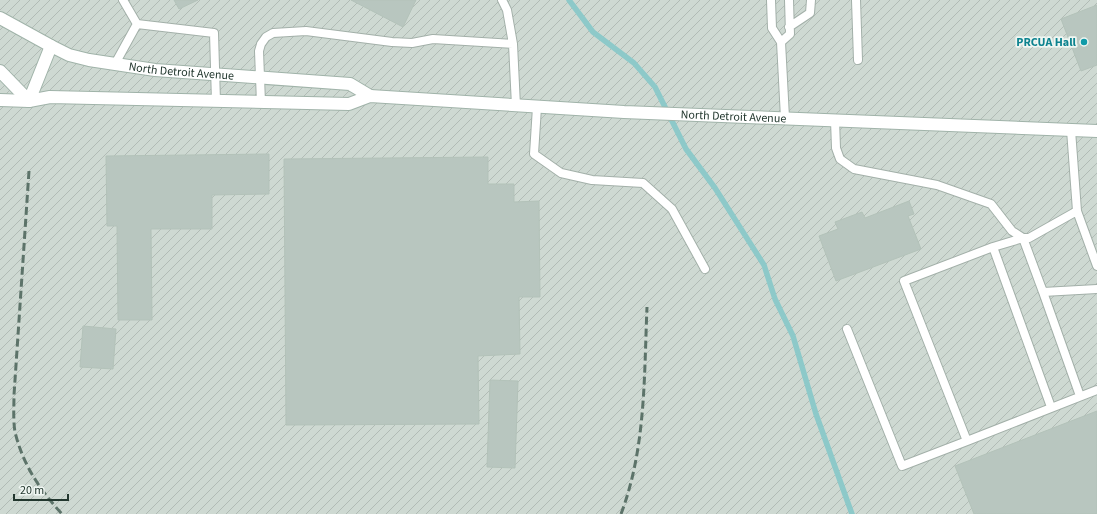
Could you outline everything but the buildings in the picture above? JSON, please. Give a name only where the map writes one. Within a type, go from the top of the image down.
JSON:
[{"type":"main road","name":"North Detroit Avenue","points":[[0,18],[69,55],[155,70],[350,84],[370,96]]},
{"type":"main road","points":[[0,71],[29,101],[51,46]]},
{"type":"main road","name":"North Detroit Avenue","points":[[0,100],[29,101],[50,97],[261,104],[348,104],[370,96],[624,112],[1097,131]]},
{"type":"lane","points":[[123,0],[137,24]]},
{"type":"lane","points":[[502,0],[506,10],[513,44],[516,106]]},
{"type":"lane","points":[[771,0],[772,28],[781,42],[785,118]]},
{"type":"lane","points":[[781,42],[790,34],[789,0]]},
{"type":"lane","points":[[790,27],[810,13],[811,0]]},
{"type":"lane","points":[[856,0],[858,60]]},
{"type":"lane","points":[[115,64],[137,24]]},
{"type":"lane","points":[[137,24],[214,33],[216,102]]},
{"type":"lane","points":[[261,104],[259,51],[261,44],[266,37],[273,33],[306,31],[405,43],[433,39],[513,44]]},
{"type":"lane","points":[[537,107],[534,154],[561,173],[592,180],[643,183],[672,209],[705,269]]},
{"type":"lane","points":[[835,120],[836,148],[840,159],[854,169],[937,185],[991,204],[1003,217],[1012,231],[1023,238],[1080,396]]},
{"type":"lane","points":[[1071,130],[1077,211],[1097,266]]},
{"type":"lane","points":[[967,441],[904,281],[993,247],[1023,238],[1029,238],[1077,211]]},
{"type":"lane","points":[[993,247],[1051,407]]},
{"type":"lane","points":[[1043,292],[1097,289]]},
{"type":"lane","points":[[847,329],[902,466],[1097,390]]},
{"type":"shaded area","points":[[0,0],[1097,0],[1097,514],[0,514]]},
{"type":"waterway","points":[[569,0],[593,32],[634,63],[655,87],[686,149],[715,188],[764,265],[775,299],[793,336],[816,414],[852,514]]},
{"type":"railway","points":[[29,171],[14,395],[14,427],[18,444],[33,476],[46,496],[62,514]]},
{"type":"railway","points":[[621,514],[635,464],[639,438],[644,386],[647,307]]},
{"type":"place","name":"PRCUA Hall","points":[[1084,42]]}]
